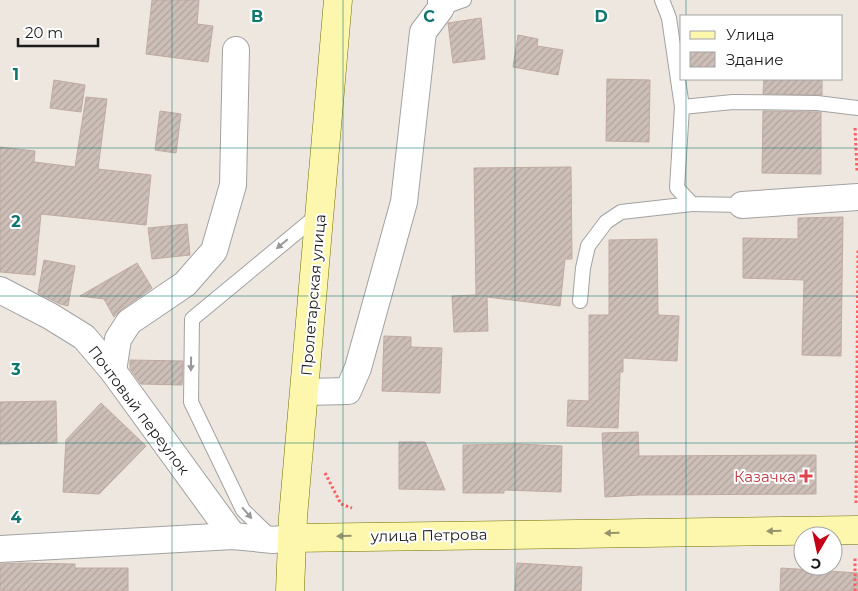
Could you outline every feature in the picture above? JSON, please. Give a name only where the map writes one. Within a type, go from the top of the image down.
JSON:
[{"type":"main road","name":"Пролетарская улица","points":[[290,591],[282,539],[304,392],[338,0]]},
{"type":"main road","name":"улица Петрова","points":[[282,539],[857,530]]},
{"type":"street","points":[[304,392],[348,392],[358,368],[404,202],[423,32],[449,3]]},
{"type":"street","points":[[113,370],[118,339],[129,322],[186,284],[214,251],[233,185],[236,50]]},
{"type":"street","points":[[742,205],[858,197]]},
{"type":"street","name":"Почтовый переулок","points":[[0,290],[50,316],[84,337],[113,370],[233,536]]},
{"type":"street","name":"улица Петрова","points":[[0,550],[233,536],[282,539]]},
{"type":"lane","points":[[662,0],[669,18],[682,107],[677,188],[692,204]]},
{"type":"lane","points":[[682,107],[733,102],[817,103],[856,108]]},
{"type":"lane","points":[[580,301],[583,268],[588,246],[606,222],[621,212],[692,204],[742,205]]},
{"type":"lane","points":[[282,539],[244,510],[191,402],[192,319],[320,213]]},
{"type":"path","points":[[856,108],[858,177]]},
{"type":"path","points":[[855,591],[858,249]]},
{"type":"path","points":[[322,467],[341,504],[357,511]]},
{"type":"building","points":[[152,0],[199,0],[197,24],[213,26],[208,62],[146,54]]},
{"type":"building","points":[[481,18],[485,59],[453,63],[448,23]]},
{"type":"building","points":[[518,35],[538,39],[537,46],[563,50],[558,75],[513,67]]},
{"type":"building","points":[[607,79],[650,80],[649,142],[606,141]]},
{"type":"building","points":[[54,80],[85,85],[81,112],[50,108]]},
{"type":"building","points":[[764,80],[822,80],[822,95],[763,94]]},
{"type":"building","points":[[86,97],[107,99],[98,169],[151,175],[146,225],[41,214],[35,275],[0,272],[0,147],[35,151],[34,162],[75,167]]},
{"type":"building","points":[[160,111],[181,114],[176,153],[155,150]]},
{"type":"building","points":[[763,111],[821,112],[821,174],[762,173]]},
{"type":"building","points":[[571,167],[572,259],[565,259],[560,306],[487,297],[488,331],[454,332],[452,296],[476,295],[474,168]]},
{"type":"building","points":[[843,217],[841,356],[802,355],[804,280],[743,278],[743,238],[798,239],[798,218]]},
{"type":"building","points":[[187,224],[190,255],[152,259],[148,228]]},
{"type":"building","points":[[657,239],[658,315],[679,316],[677,361],[623,358],[623,372],[620,372],[618,428],[567,426],[568,400],[589,401],[589,315],[609,315],[609,240]]},
{"type":"building","points":[[44,260],[75,266],[68,306],[38,293]]},
{"type":"building","points":[[137,263],[152,288],[114,317],[104,299],[80,296]]},
{"type":"building","points":[[384,336],[411,337],[411,347],[442,348],[440,393],[382,391]]},
{"type":"building","points":[[130,360],[183,361],[182,385],[141,384],[130,369]]},
{"type":"building","points":[[56,401],[57,443],[0,444],[0,402]]},
{"type":"building","points":[[101,403],[146,446],[99,494],[63,492],[66,440]]},
{"type":"building","points":[[638,432],[639,456],[816,455],[816,494],[640,495],[605,497],[602,433]]},
{"type":"building","points":[[399,442],[425,442],[445,490],[399,489]]},
{"type":"building","points":[[517,444],[562,446],[561,492],[504,490],[504,493],[463,493],[463,445]]},
{"type":"building","points":[[517,563],[582,567],[581,591],[515,591]]},
{"type":"building","points":[[0,564],[75,564],[75,568],[128,568],[128,591],[0,591]]},
{"type":"building","points":[[781,568],[793,569],[793,576],[843,576],[843,572],[858,573],[858,591],[780,591]]},
{"type":"place","name":"Казачка","points":[[806,476]]}]
